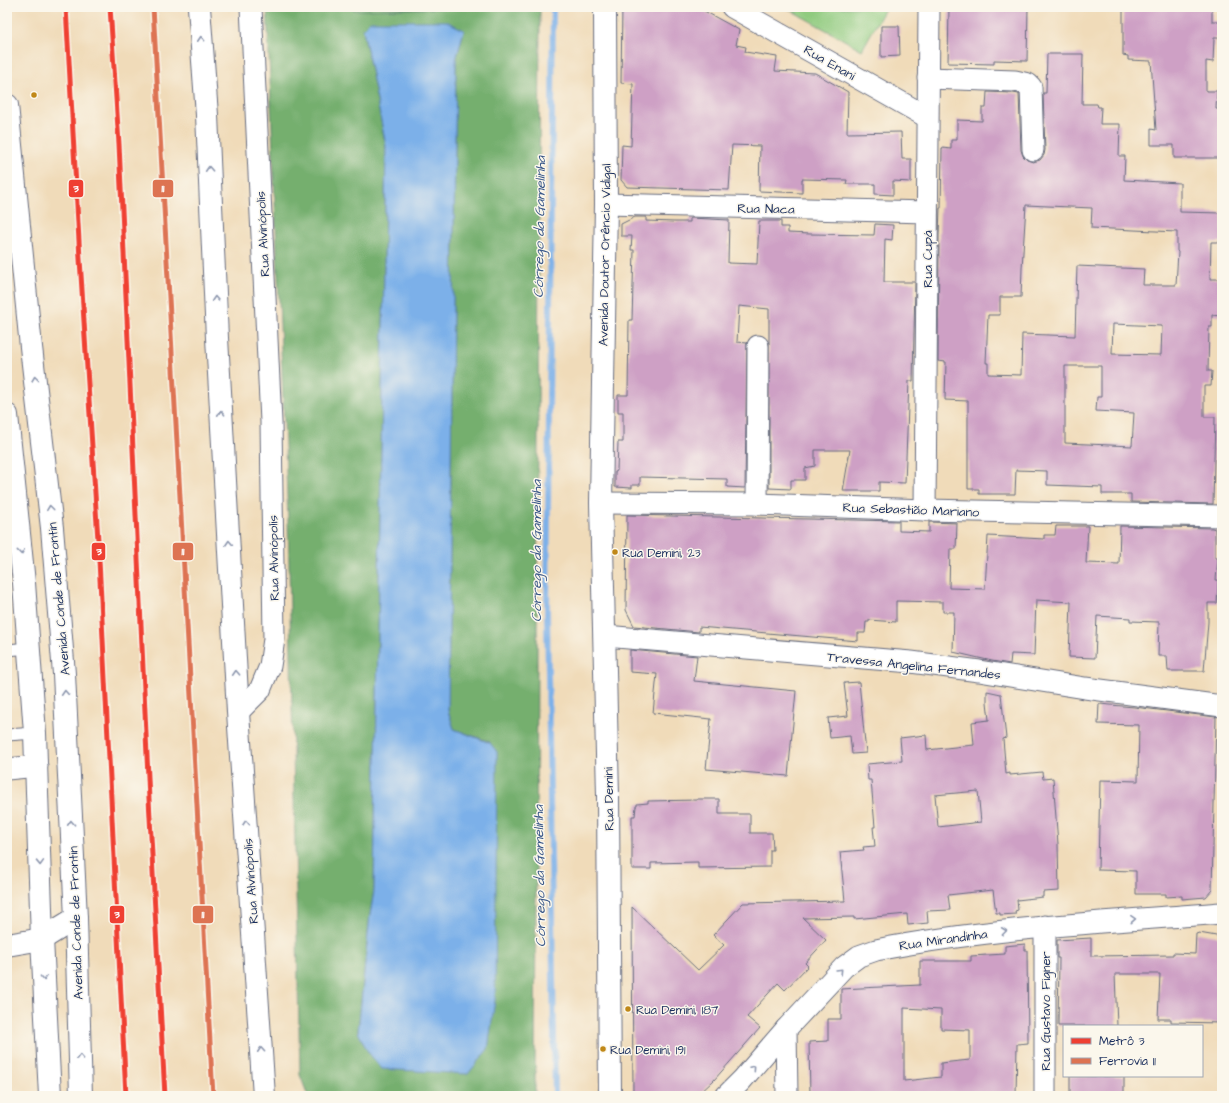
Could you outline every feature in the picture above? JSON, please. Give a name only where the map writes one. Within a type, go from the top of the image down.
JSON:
[{"type":"main road","points":[[199,7],[238,712]]},
{"type":"main road","name":"Avenida Doutor Orêncio Vidigal","points":[[601,503],[606,204],[605,7]]},
{"type":"main road","name":"Avenida Conde de Frontin","points":[[7,105],[31,347],[52,528],[64,674],[76,918],[81,1096]]},
{"type":"main road","points":[[7,256],[31,347]]},
{"type":"main road","points":[[7,415],[24,583],[36,733],[42,939],[50,1096]]},
{"type":"main road","name":"Rua Demini","points":[[601,503],[608,804],[610,1096]]},
{"type":"main road","name":"Rua Alvinópolis","points":[[238,712],[266,1094]]},
{"type":"main road","points":[[7,945],[42,939],[76,918]]},
{"type":"street","name":"Rua Alvinópolis","points":[[238,712],[260,690],[270,666],[274,639],[271,422],[251,7]]},
{"type":"street","name":"Rua Enani","points":[[732,7],[927,117]]},
{"type":"street","name":"Rua Cupá","points":[[925,510],[929,7]]},
{"type":"street","points":[[928,78],[1015,80],[1028,84],[1031,87],[1033,150]]},
{"type":"street","name":"Rua Naca","points":[[606,204],[927,212]]},
{"type":"street","points":[[757,504],[758,346]]},
{"type":"street","name":"Rua Sebastião Mariano","points":[[601,503],[757,504],[925,510],[1222,516]]},
{"type":"street","name":"Travessa Angelina Fernandes","points":[[605,636],[911,662],[1085,688],[1222,706]]},
{"type":"street","points":[[7,768],[37,766]]},
{"type":"street","name":"Rua Mirandinha","points":[[726,1096],[844,967],[859,956],[893,946],[1046,926],[1222,913]]},
{"type":"street","name":"Rua Gustavo Figner","points":[[1046,926],[1046,1096]]},
{"type":"street","points":[[786,1029],[787,1096]]},
{"type":"lane","points":[[7,650],[29,648]]},
{"type":"lane","points":[[7,735],[36,733]]},
{"type":"green space","points":[[267,7],[352,7],[354,10],[453,7],[540,7],[535,1096],[308,1096],[300,1075],[288,520]],"holes":[[[363,29],[464,30],[456,60],[448,711],[454,729],[490,742],[358,1032],[370,915],[374,891],[386,146]]]},
{"type":"green space","points":[[352,7],[453,7],[354,10]]},
{"type":"green space","points":[[785,7],[886,7],[862,50]]},
{"type":"water","points":[[370,21],[446,21],[464,30],[456,60],[448,711],[454,729],[490,743],[497,752],[495,1000],[488,1049],[468,1074],[382,1069],[368,1052],[358,1032],[370,915],[374,891],[386,146],[363,29]]},
{"type":"building","points":[[622,7],[697,7],[739,30],[736,45],[746,47],[745,52],[777,57],[775,71],[815,73],[848,92],[847,133],[901,132],[902,159],[911,159],[911,182],[893,181],[893,195],[875,194],[875,184],[846,184],[847,180],[802,179],[802,193],[759,191],[760,146],[732,145],[729,190],[627,187],[621,180],[622,145],[631,146],[633,84],[621,83]]},
{"type":"building","points":[[949,7],[1028,7],[1027,61],[994,60],[994,64],[948,63]]},
{"type":"building","points":[[1123,7],[1212,7],[1212,21],[1222,21],[1222,38],[1214,38],[1213,62],[1206,61],[1206,91],[1217,91],[1216,109],[1222,109],[1222,158],[1174,158],[1174,145],[1151,145],[1151,129],[1156,130],[1151,61],[1128,60],[1128,56],[1123,55]]},
{"type":"building","points":[[881,26],[899,26],[900,56],[881,57]]},
{"type":"building","points":[[1047,54],[1083,54],[1082,104],[1097,104],[1098,107],[1101,107],[1100,124],[1120,124],[1119,156],[1125,156],[1124,180],[1180,183],[1180,212],[1222,213],[1222,242],[1211,242],[1210,279],[1221,279],[1220,316],[1212,315],[1212,327],[1209,327],[1208,371],[1212,371],[1211,386],[1204,386],[1204,417],[1215,417],[1213,504],[1131,502],[1131,494],[1102,494],[1102,487],[1047,485],[1047,471],[1016,470],[1015,494],[979,494],[979,489],[968,489],[968,401],[945,400],[946,362],[938,361],[939,235],[942,148],[951,149],[951,140],[957,140],[957,120],[982,121],[982,108],[986,108],[987,92],[1013,93],[1019,94],[1021,150],[1023,156],[1027,160],[1033,162],[1040,160],[1044,155],[1045,150],[1043,93],[1046,93]],"holes":[[[1026,205],[1092,208],[1091,228],[1177,232],[1178,252],[1176,285],[1143,285],[1144,269],[1077,266],[1075,336],[1022,334],[1021,375],[988,374],[988,363],[986,363],[988,315],[1000,315],[1000,297],[1021,297]],[[1113,324],[1162,326],[1161,355],[1112,354]],[[1065,366],[1101,366],[1101,397],[1097,397],[1096,411],[1134,413],[1132,446],[1065,443]]]},
{"type":"building","points":[[635,217],[646,217],[646,221],[675,222],[690,222],[690,218],[729,220],[728,263],[757,264],[759,221],[781,221],[781,227],[788,227],[788,233],[810,234],[874,235],[875,224],[893,225],[892,240],[885,239],[884,282],[915,282],[913,381],[909,381],[905,483],[879,482],[879,491],[843,491],[850,450],[815,450],[815,466],[805,468],[805,480],[791,480],[791,489],[769,488],[769,309],[739,306],[737,342],[747,343],[745,488],[727,487],[727,479],[640,477],[640,485],[632,485],[632,488],[615,487],[618,442],[623,442],[623,412],[618,412],[618,395],[628,395],[629,320],[632,320],[634,250],[631,250],[632,236],[621,236],[621,224]]},
{"type":"building","points":[[627,515],[899,521],[899,531],[929,532],[929,522],[957,523],[956,549],[950,549],[949,588],[985,589],[988,536],[1044,539],[1044,535],[1055,535],[1056,526],[1088,526],[1086,563],[1119,564],[1120,526],[1212,528],[1215,529],[1215,558],[1218,558],[1216,580],[1218,580],[1217,603],[1208,603],[1204,671],[1168,671],[1167,656],[1158,656],[1159,622],[1130,621],[1130,618],[1097,616],[1095,658],[1069,657],[1071,602],[1036,600],[1034,655],[1011,654],[1010,664],[953,652],[954,612],[943,612],[943,602],[896,601],[896,622],[869,620],[869,622],[866,622],[865,633],[858,633],[858,641],[699,627],[699,632],[634,626],[626,610]]},
{"type":"building","points":[[630,650],[697,656],[694,681],[796,691],[788,776],[706,769],[711,719],[653,713],[657,674],[630,672]]},
{"type":"building","points":[[859,682],[866,753],[852,754],[850,736],[830,738],[828,718],[848,716],[844,683]]},
{"type":"building","points":[[987,691],[1001,694],[1006,738],[1003,739],[1006,774],[1010,773],[1010,775],[1042,772],[1043,779],[1053,778],[1058,844],[1059,891],[1043,892],[1043,897],[1017,900],[1018,910],[1015,911],[1016,914],[1000,915],[1000,913],[996,913],[993,890],[948,895],[950,910],[927,911],[928,923],[908,925],[907,914],[854,919],[854,917],[803,918],[826,940],[805,963],[808,966],[785,990],[778,983],[747,1017],[760,1028],[714,1080],[697,1096],[633,1096],[632,907],[698,970],[724,945],[713,935],[743,903],[845,901],[840,852],[864,850],[863,847],[875,846],[871,780],[868,780],[867,764],[902,761],[900,738],[926,735],[927,750],[974,745],[972,722],[989,720]],"holes":[[[978,791],[981,822],[938,827],[935,795]]]},
{"type":"building","points":[[1099,704],[1216,717],[1212,890],[1206,897],[1182,899],[1182,896],[1166,897],[1166,894],[1136,894],[1136,871],[1098,870],[1100,780],[1138,781],[1139,725],[1098,724]]},
{"type":"building","points":[[719,799],[719,814],[750,814],[750,833],[772,833],[773,850],[770,850],[770,867],[698,868],[698,862],[651,863],[651,869],[632,869],[632,816],[635,816],[637,804],[648,803],[648,801]]},
{"type":"building","points":[[1199,933],[1222,937],[1222,1023],[1171,1022],[1171,1019],[1158,1019],[1160,974],[1115,974],[1117,1025],[1058,1026],[1059,958],[1057,958],[1057,940],[1091,938],[1091,956],[1173,955],[1173,953],[1195,954],[1196,934]]},
{"type":"building","points":[[1025,944],[1025,950],[1027,950],[1028,1043],[1017,1044],[1016,1095],[810,1096],[809,1042],[828,1041],[828,1019],[841,1019],[841,989],[920,985],[920,961],[971,961],[971,956],[1005,954],[1005,946]],"holes":[[[904,1008],[941,1010],[941,1029],[970,1030],[970,1060],[941,1063],[941,1077],[904,1081]]]},
{"type":"building","points":[[1070,1077],[1124,1077],[1124,1096],[1070,1096]]},
{"type":"waterway","name":"Córrego da Gamelinha","points":[[553,7],[547,613],[555,1096]]},
{"type":"metro line","name":"3","points":[[66,7],[98,540],[126,1096]]},
{"type":"metro line","name":"3","points":[[110,7],[119,144],[149,799],[165,1096]]},
{"type":"rail line","name":"11","points":[[153,7],[213,1096]]},
{"type":"place","name":"Rua Demini, 23","points":[[615,552]]},
{"type":"place","name":"Rua Demini, 187","points":[[628,1009]]},
{"type":"place","name":"Rua Demini, 191","points":[[603,1049]]}]
